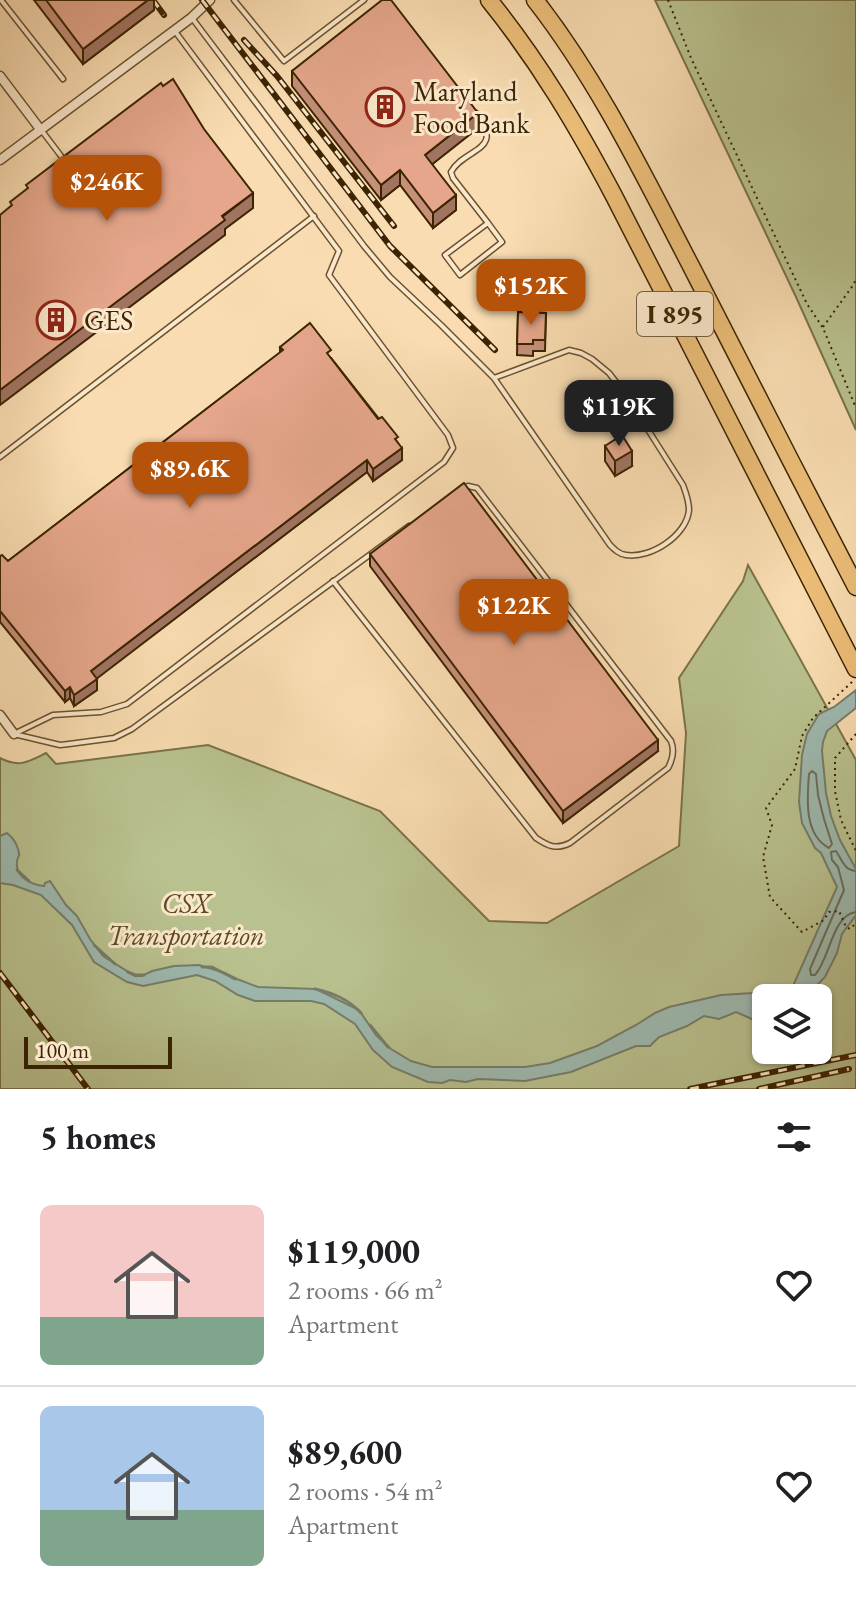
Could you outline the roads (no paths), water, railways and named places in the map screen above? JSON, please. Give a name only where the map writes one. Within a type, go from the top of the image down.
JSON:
[{"type":"highway","name":"I 895","points":[[489,0],[511,27],[573,119],[856,669]]},
{"type":"highway","name":"I 895","points":[[535,0],[584,70],[633,153],[856,587]]},
{"type":"street","points":[[0,160],[191,18],[210,0]]},
{"type":"street","points":[[0,76],[40,129]]},
{"type":"street","points":[[0,715],[14,734]]},
{"type":"lane","points":[[234,0],[284,61],[364,0]]},
{"type":"lane","points":[[2,4],[63,79]]},
{"type":"lane","points":[[191,18],[381,267],[494,378],[610,545],[617,552],[634,555],[671,541],[679,533],[689,512],[683,485],[609,373],[592,359],[569,350],[494,378]]},
{"type":"lane","points":[[14,734],[53,715],[101,712],[127,704],[444,462],[453,448],[448,435],[329,275],[339,251],[174,30]]},
{"type":"lane","points":[[472,109],[487,132],[487,139],[483,146],[454,166],[451,172],[502,242],[460,275],[445,255],[488,223]]},
{"type":"lane","points":[[40,129],[61,156]]},
{"type":"lane","points":[[0,457],[314,216]]},
{"type":"lane","points":[[333,581],[536,838],[552,847],[570,843],[668,768],[674,748],[477,488],[468,486],[462,489]]},
{"type":"lane","points":[[14,734],[60,745],[121,736],[412,524]]},
{"type":"water","points":[[856,690],[856,708],[827,731],[822,751],[831,816],[856,869],[856,915],[842,934],[825,977],[818,984],[794,984],[837,887],[802,823],[799,802],[802,755],[807,734],[819,714]]},
{"type":"water","points":[[7,833],[14,840],[19,855],[17,867],[22,876],[44,886],[50,881],[103,956],[135,976],[174,966],[199,965],[258,987],[316,989],[359,1010],[376,1035],[391,1049],[411,1061],[432,1067],[525,1067],[550,1063],[597,1046],[669,1007],[721,995],[752,993],[752,1019],[736,1012],[719,1019],[704,1016],[659,1037],[650,1046],[636,1046],[571,1072],[525,1081],[478,1079],[428,1082],[392,1067],[373,1050],[355,1024],[324,1004],[311,1001],[255,1001],[197,975],[143,986],[127,982],[94,962],[72,925],[41,895],[0,883],[0,836]]},
{"type":"waterway","points":[[17,870],[29,881]]},
{"type":"waterway","points":[[94,945],[115,964]]},
{"type":"waterway","points":[[202,967],[212,967],[235,979]]},
{"type":"waterway","points":[[128,972],[144,975]]},
{"type":"waterway","points":[[315,989],[340,997],[361,1013]]},
{"type":"waterway","points":[[370,1025],[388,1047]]},
{"type":"railway","points":[[153,0],[164,15]]},
{"type":"railway","points":[[202,0],[390,246],[495,350]]},
{"type":"railway","points":[[244,40],[277,76],[394,226]]},
{"type":"railway","points":[[0,973],[88,1089]]},
{"type":"railway","points":[[690,1089],[856,1055]]},
{"type":"railway","points":[[759,1089],[849,1069]]},
{"type":"place","name":"Maryland Food Bank","points":[[385,107]]},
{"type":"place","name":"GES","points":[[56,320]]},
{"type":"park label","name":"CSX Transportation","points":[[186,919]]}]
